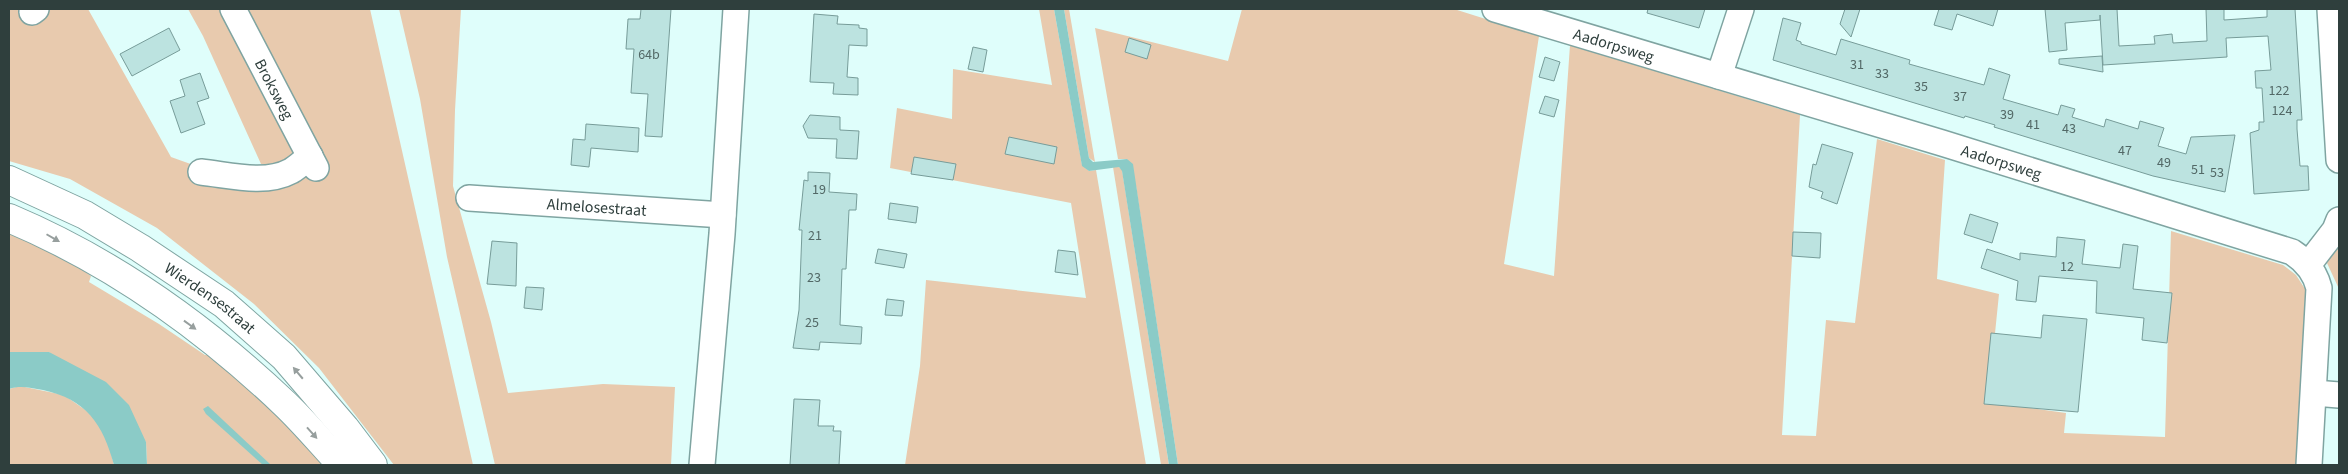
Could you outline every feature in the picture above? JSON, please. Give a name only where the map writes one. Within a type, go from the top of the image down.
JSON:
[{"type":"main road","name":"Wierdensestraat","points":[[9,180],[85,215],[140,248],[224,304],[284,357],[345,428],[373,465]]},
{"type":"main road","name":"Wierdensestraat","points":[[9,218],[47,234],[145,291],[216,344],[286,404],[342,465]]},
{"type":"street","name":"Broksweg","points":[[201,172],[263,178],[276,177],[313,162],[233,9]]},
{"type":"street","points":[[702,465],[723,215],[736,9]]},
{"type":"street","name":"Aadorpsweg","points":[[1495,9],[1951,146],[2282,249],[2301,258],[2308,265]]},
{"type":"street","points":[[1719,76],[1741,9]]},
{"type":"street","points":[[2330,9],[2339,160]]},
{"type":"street","name":"Almelosestraat","points":[[469,198],[723,215]]},
{"type":"street","points":[[2309,465],[2319,296],[2317,280],[2308,265],[2335,230],[2339,220]]},
{"type":"street","points":[[2314,393],[2339,395]]},
{"type":"shaded area","points":[[9,9],[88,9],[171,157],[199,167],[276,184],[325,171],[238,9],[370,9],[473,465],[394,465],[319,368],[254,304],[157,228],[70,179],[9,161]]},
{"type":"shaded area","points":[[188,9],[222,9],[295,152],[288,159],[276,163],[261,164],[203,36]]},
{"type":"shaded area","points":[[399,9],[461,9],[453,186],[491,322],[508,393],[603,384],[675,387],[671,465],[495,465],[447,257],[420,99]]},
{"type":"shaded area","points":[[1039,9],[1054,9],[1082,165],[1089,171],[1096,170],[1146,465],[905,465],[920,366],[926,280],[1086,298],[1071,203],[890,168],[897,108],[952,119],[953,69],[1052,85]]},
{"type":"shaded area","points":[[1064,9],[1069,9],[1095,162],[1089,158]]},
{"type":"shaded area","points":[[1242,9],[1454,9],[1539,36],[1504,264],[1554,276],[1570,45],[1800,115],[1782,435],[1816,436],[1826,320],[1855,323],[1877,139],[1945,160],[1937,279],[1999,294],[1988,402],[2066,413],[2064,433],[2165,437],[2171,231],[2283,265],[2296,275],[2311,298],[2298,465],[1178,465],[1136,186],[1127,159],[1118,159],[1095,28],[1228,61]]},
{"type":"shaded area","points":[[1113,167],[1119,167],[1122,170],[1169,465],[1161,465]]},
{"type":"shaded area","points":[[9,227],[44,241],[91,276],[89,282],[159,324],[205,355],[215,354],[334,465],[147,465],[146,442],[49,352],[9,352]]},
{"type":"shaded area","points":[[2339,237],[2339,289],[2327,263]]},
{"type":"shaded area","points":[[20,386],[64,395],[94,416],[108,441],[114,465],[9,465],[9,389]]},
{"type":"water","points":[[1054,9],[1064,9],[1089,158],[1093,162],[1127,159],[1133,164],[1178,465],[1169,465],[1122,171],[1119,167],[1089,171],[1082,166]]},
{"type":"water","points":[[9,352],[49,352],[106,382],[129,405],[146,442],[147,465],[114,465],[110,450],[98,426],[81,407],[71,400],[43,390],[22,387],[9,389]]},
{"type":"water","points":[[208,406],[271,465],[263,465],[206,414],[203,409]]},
{"type":"building","points":[[641,9],[671,9],[662,137],[645,136],[648,94],[631,93],[634,49],[626,49],[628,19],[640,19]]},
{"type":"building","points":[[1648,9],[1705,9],[1699,28],[1647,13]]},
{"type":"building","points":[[1845,9],[1860,9],[1851,37],[1840,24]]},
{"type":"building","points":[[1939,9],[1998,9],[1993,26],[1957,14],[1952,30],[1934,25]]},
{"type":"building","points":[[2045,9],[2117,9],[2119,46],[2155,44],[2154,36],[2172,34],[2173,43],[2207,41],[2206,9],[2224,9],[2224,20],[2267,17],[2267,9],[2295,9],[2302,120],[2297,120],[2297,129],[2300,166],[2308,166],[2309,190],[2254,194],[2250,133],[2259,130],[2259,122],[2264,122],[2262,88],[2256,88],[2255,71],[2271,70],[2268,36],[2226,38],[2227,57],[2103,65],[2100,15],[2100,20],[2065,23],[2067,50],[2049,52]]},
{"type":"building","points":[[814,14],[838,16],[837,24],[859,25],[859,28],[867,29],[867,46],[849,45],[847,77],[858,78],[858,95],[833,94],[834,83],[810,82]]},
{"type":"building","points":[[1783,18],[1801,23],[1796,40],[1801,42],[1801,44],[1836,55],[1841,39],[1910,60],[1909,64],[1984,85],[1989,68],[2010,75],[2003,99],[2058,115],[2061,105],[2075,109],[2072,117],[2104,127],[2106,119],[2138,129],[2140,121],[2164,128],[2158,146],[2186,154],[2191,137],[2235,135],[2225,192],[2153,176],[1994,127],[1995,125],[1965,116],[1964,118],[1773,60]]},
{"type":"building","points":[[169,28],[180,50],[132,76],[120,54]]},
{"type":"building","points":[[1129,38],[1151,45],[1147,59],[1125,52]]},
{"type":"building","points":[[973,47],[987,50],[983,72],[968,69]]},
{"type":"building","points":[[2102,56],[2103,72],[2059,64],[2059,59]]},
{"type":"building","points":[[1545,57],[1560,62],[1554,81],[1539,77]]},
{"type":"building","points":[[200,73],[209,98],[197,102],[205,124],[181,133],[170,101],[185,96],[180,80]]},
{"type":"building","points":[[1545,96],[1559,100],[1554,117],[1539,113]]},
{"type":"building","points":[[810,115],[840,117],[840,130],[859,131],[857,159],[836,158],[837,139],[808,138],[803,126]]},
{"type":"building","points":[[586,124],[639,128],[638,152],[591,148],[589,167],[571,165],[573,139],[585,140]]},
{"type":"building","points":[[1009,137],[1057,147],[1054,164],[1005,154]]},
{"type":"building","points":[[1822,144],[1853,153],[1837,204],[1821,198],[1823,192],[1809,187],[1813,164],[1816,165]]},
{"type":"building","points":[[914,157],[956,164],[953,180],[911,174]]},
{"type":"building","points":[[808,172],[830,173],[829,192],[857,194],[856,210],[849,210],[846,269],[842,269],[840,325],[862,327],[861,344],[820,342],[819,350],[793,348],[799,310],[802,230],[799,230],[804,180],[808,181]]},
{"type":"building","points":[[890,203],[918,207],[916,223],[888,219]]},
{"type":"building","points":[[1970,214],[1998,223],[1992,243],[1964,234]]},
{"type":"building","points":[[1793,232],[1821,233],[1820,258],[1792,256]]},
{"type":"building","points":[[2057,237],[2085,240],[2082,264],[2120,268],[2123,244],[2138,246],[2133,289],[2172,293],[2167,343],[2142,340],[2144,318],[2096,313],[2097,281],[2039,276],[2036,302],[2016,300],[2018,281],[1981,268],[1987,249],[2020,260],[2020,253],[2056,257]]},
{"type":"building","points":[[492,241],[517,243],[516,286],[487,284]]},
{"type":"building","points":[[878,249],[907,254],[904,268],[875,263]]},
{"type":"building","points":[[1058,250],[1075,252],[1078,275],[1055,272]]},
{"type":"building","points":[[526,287],[544,288],[542,310],[524,308]]},
{"type":"building","points":[[887,299],[904,301],[902,316],[885,315]]},
{"type":"building","points":[[2043,315],[2087,319],[2078,412],[1984,404],[1991,333],[2041,338]]},
{"type":"building","points":[[794,399],[820,400],[818,426],[834,426],[833,431],[841,431],[839,465],[790,465]]}]
